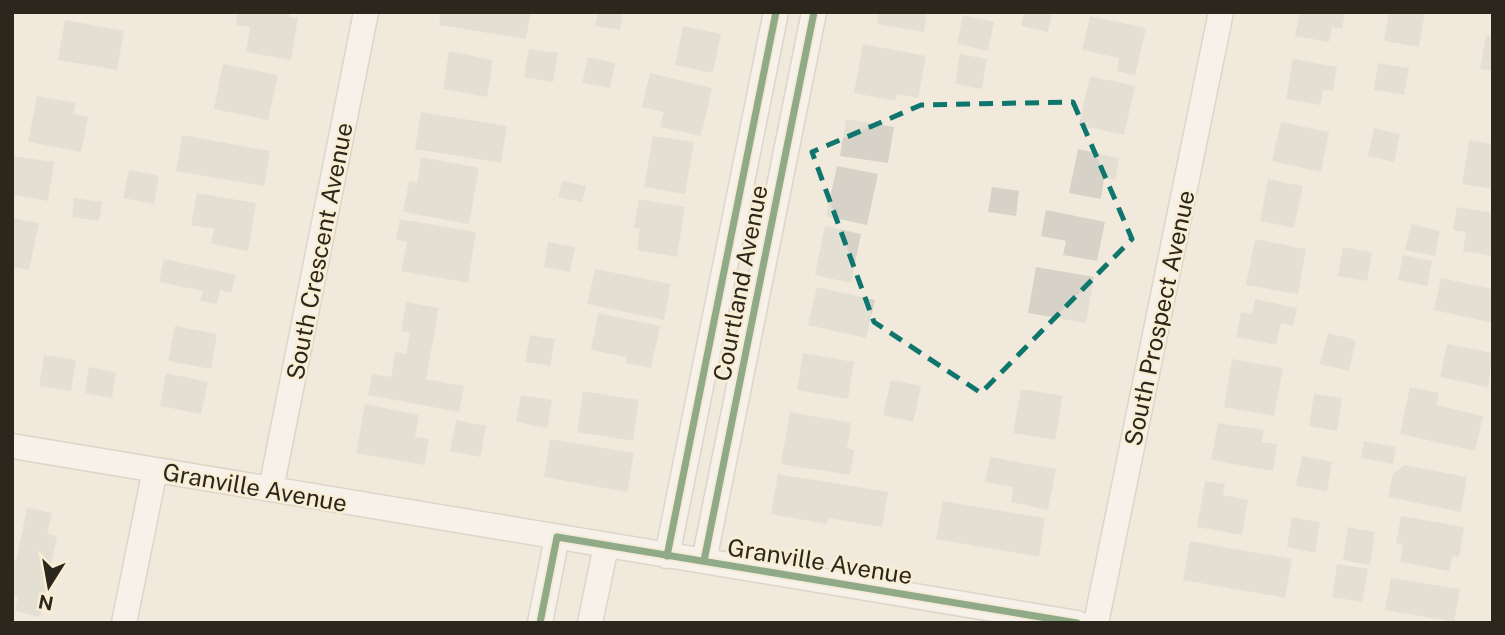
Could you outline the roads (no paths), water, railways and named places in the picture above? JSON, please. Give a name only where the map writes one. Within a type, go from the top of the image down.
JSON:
[{"type":"street","name":"South Crescent Avenue","points":[[271,489],[366,12]]},
{"type":"street","name":"Courtland Avenue","points":[[667,556],[776,12]]},
{"type":"street","name":"Courtland Avenue","points":[[704,561],[814,12]]},
{"type":"street","name":"South Prospect Avenue","points":[[1097,623],[1221,12]]},
{"type":"street","name":"Granville Avenue","points":[[12,446],[1077,623]]},
{"type":"street","points":[[124,623],[155,470]]},
{"type":"street","points":[[540,623],[557,537]]},
{"type":"street","points":[[590,623],[606,545]]}]
